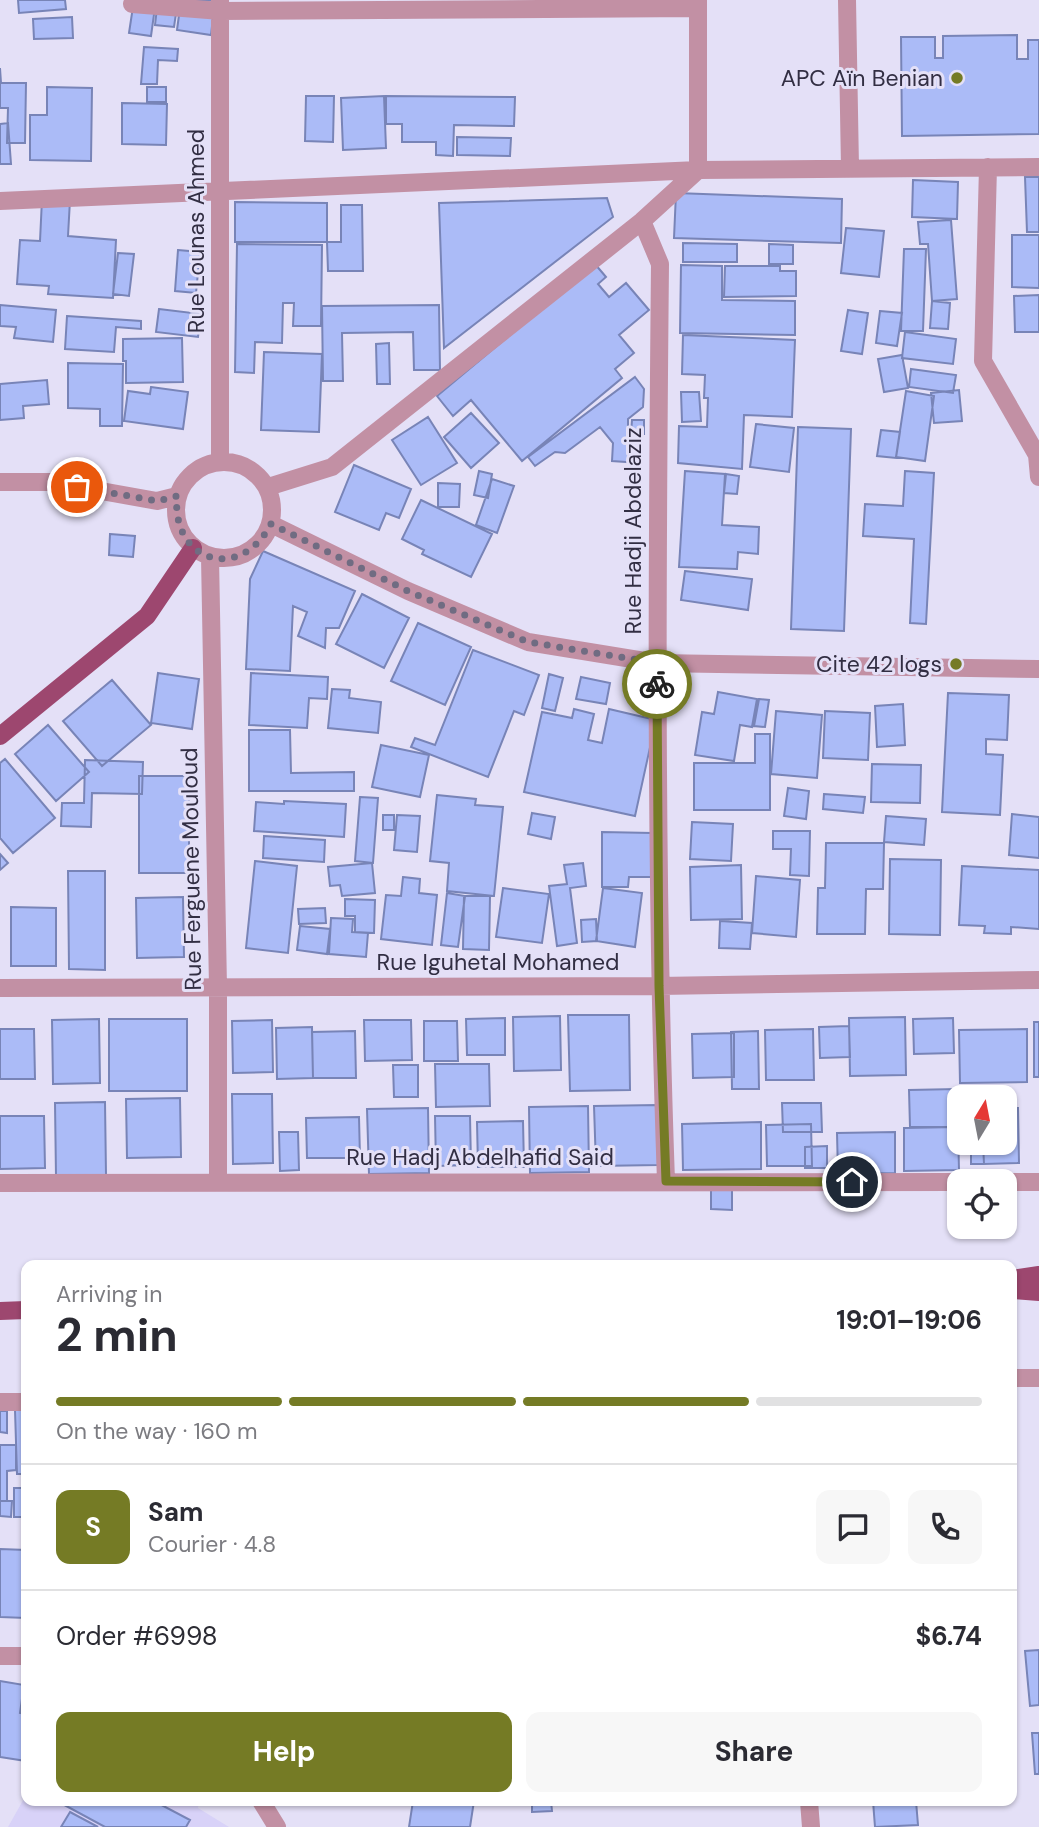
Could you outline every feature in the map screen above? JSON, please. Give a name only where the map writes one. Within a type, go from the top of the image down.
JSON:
[{"type":"main road","points":[[0,736],[147,616],[193,548]]},
{"type":"main road","points":[[1017,1278],[1039,1275]]},
{"type":"main road","points":[[1017,1290],[1039,1292]]},
{"type":"main road","points":[[0,1311],[21,1310]]},
{"type":"street","points":[[847,0],[850,167]]},
{"type":"street","points":[[132,4],[698,4],[698,170],[642,221],[332,467],[268,487]]},
{"type":"street","name":"Rue Lounas Ahmed","points":[[220,5],[220,461]]},
{"type":"street","points":[[988,167],[983,361],[1037,455],[1039,477]]},
{"type":"street","points":[[0,201],[698,170],[1039,167]]},
{"type":"street","name":"Rue Hadji Abdelaziz","points":[[642,221],[660,264],[657,663],[659,986],[666,1181]]},
{"type":"street","points":[[220,461],[239,463],[255,472],[268,487],[273,505],[271,524],[262,541],[248,553],[229,559],[210,557],[193,548],[181,533],[176,514],[177,496],[186,479],[201,467],[220,461]]},
{"type":"street","points":[[0,482],[51,482],[158,501],[177,496]]},
{"type":"street","points":[[271,524],[408,591],[528,642],[657,663],[1039,669]]},
{"type":"street","name":"Rue Ferguene Mouloud","points":[[210,557],[218,988],[218,1181]]},
{"type":"street","name":"Rue Iguhetal Mohamed","points":[[0,988],[659,986],[1039,980]]},
{"type":"street","name":"Rue Hadj Abdelhafid Said","points":[[0,1182],[947,1182]]},
{"type":"street","points":[[1017,1182],[1039,1182]]},
{"type":"street","points":[[1017,1378],[1039,1378]]},
{"type":"street","points":[[0,1402],[21,1402]]},
{"type":"street","points":[[0,1656],[21,1656]]},
{"type":"street","points":[[264,1806],[277,1827]]},
{"type":"street","points":[[809,1806],[811,1827]]},
{"type":"shaded area","points":[[21,1804],[21,1806],[198,1806],[229,1827],[8,1827]]},
{"type":"building","points":[[18,0],[65,0],[66,9],[19,13]]},
{"type":"building","points":[[134,0],[156,0],[151,36],[129,33]]},
{"type":"building","points":[[158,0],[178,0],[174,27],[155,25]]},
{"type":"building","points":[[181,0],[215,0],[211,35],[177,30]]},
{"type":"building","points":[[72,17],[73,38],[34,39],[33,19]]},
{"type":"building","points":[[1017,35],[1017,59],[1028,59],[1028,40],[1039,40],[1039,134],[902,136],[901,37],[935,37],[935,58],[943,58],[943,36]]},
{"type":"building","points":[[144,47],[178,49],[177,61],[158,60],[157,84],[141,84]]},
{"type":"building","points":[[0,68],[1,83],[26,83],[25,143],[7,143],[8,108],[0,108]]},
{"type":"building","points":[[47,87],[92,88],[91,161],[30,160],[30,115],[47,115]]},
{"type":"building","points":[[147,87],[166,87],[166,102],[147,102]]},
{"type":"building","points":[[306,96],[334,96],[333,142],[305,141]]},
{"type":"building","points":[[384,96],[386,148],[343,150],[341,98]]},
{"type":"building","points":[[386,96],[515,97],[514,126],[454,125],[453,156],[436,155],[436,142],[402,142],[402,124],[386,124]]},
{"type":"building","points":[[122,103],[167,104],[166,145],[122,144]]},
{"type":"building","points":[[8,123],[11,164],[0,164],[0,124]]},
{"type":"building","points":[[457,137],[511,138],[510,156],[457,155]]},
{"type":"building","points":[[1025,177],[1039,177],[1039,232],[1027,232]]},
{"type":"building","points":[[913,180],[958,182],[957,219],[912,217]]},
{"type":"building","points":[[676,193],[842,199],[841,243],[674,238]]},
{"type":"building","points":[[607,198],[613,217],[444,348],[439,203]]},
{"type":"building","points":[[42,199],[70,200],[68,236],[116,240],[113,298],[48,294],[49,286],[17,284],[20,240],[40,241]]},
{"type":"building","points":[[235,202],[327,203],[327,242],[235,242]]},
{"type":"building","points":[[341,205],[362,205],[363,271],[328,271],[327,242],[341,242]]},
{"type":"building","points":[[951,220],[957,299],[932,301],[928,244],[920,244],[918,222]]},
{"type":"building","points":[[846,228],[884,231],[879,277],[841,273]]},
{"type":"building","points":[[1012,235],[1039,235],[1039,288],[1012,287]]},
{"type":"building","points":[[683,243],[737,244],[737,262],[683,262]]},
{"type":"building","points":[[237,244],[322,245],[321,326],[293,326],[294,303],[283,303],[282,343],[255,342],[254,373],[235,372]]},
{"type":"building","points":[[769,244],[793,245],[793,264],[769,264]]},
{"type":"building","points":[[904,249],[926,249],[923,331],[901,331]]},
{"type":"building","points":[[178,250],[200,252],[196,293],[175,291]]},
{"type":"building","points":[[118,253],[134,254],[129,296],[113,294]]},
{"type":"building","points":[[595,264],[606,277],[598,284],[609,297],[626,283],[649,310],[619,335],[634,353],[615,369],[622,378],[522,461],[471,400],[453,416],[437,396]]},
{"type":"building","points":[[681,265],[722,266],[722,300],[795,301],[795,335],[680,333]]},
{"type":"building","points":[[725,266],[780,266],[780,271],[796,271],[796,296],[724,297]]},
{"type":"building","points":[[1039,295],[1039,332],[1015,332],[1014,296]]},
{"type":"building","points":[[932,301],[950,303],[948,329],[930,328]]},
{"type":"building","points":[[0,305],[56,310],[53,342],[14,338],[16,327],[0,326]]},
{"type":"building","points":[[439,305],[440,370],[414,370],[413,332],[342,333],[343,381],[323,381],[322,306]]},
{"type":"building","points":[[159,309],[201,314],[198,337],[156,332]]},
{"type":"building","points":[[848,310],[868,313],[862,354],[841,351]]},
{"type":"building","points":[[880,311],[902,313],[897,346],[876,343]]},
{"type":"building","points":[[67,316],[141,321],[141,329],[116,327],[114,352],[65,349]]},
{"type":"building","points":[[905,332],[956,339],[953,364],[902,358]]},
{"type":"building","points":[[683,335],[795,340],[792,417],[744,415],[742,469],[678,463],[679,426],[707,427],[708,398],[704,398],[705,375],[682,374]]},
{"type":"building","points":[[182,338],[183,382],[126,383],[123,339]]},
{"type":"building","points":[[389,343],[390,384],[377,384],[376,344]]},
{"type":"building","points":[[264,352],[322,354],[319,432],[261,430]]},
{"type":"building","points":[[902,355],[908,388],[884,392],[878,359]]},
{"type":"building","points":[[68,363],[123,364],[122,426],[100,426],[100,409],[68,408]]},
{"type":"building","points":[[911,369],[956,375],[953,393],[909,387]]},
{"type":"building","points":[[635,377],[644,389],[643,407],[628,419],[628,427],[642,445],[640,463],[612,461],[613,443],[600,427],[565,453],[555,452],[535,466],[528,457]]},
{"type":"building","points":[[47,380],[49,404],[23,406],[24,418],[0,420],[0,384]]},
{"type":"building","points":[[151,387],[188,392],[183,429],[124,421],[128,391],[150,394]]},
{"type":"building","points":[[959,390],[962,421],[934,423],[931,393]]},
{"type":"building","points":[[906,391],[934,396],[925,461],[896,457]]},
{"type":"building","points":[[681,392],[699,392],[701,421],[682,422]]},
{"type":"building","points":[[471,413],[499,443],[471,468],[444,437]]},
{"type":"building","points":[[428,417],[457,463],[421,485],[392,440]]},
{"type":"building","points":[[632,420],[644,420],[644,434],[631,433]]},
{"type":"building","points":[[756,424],[794,428],[789,472],[750,467]]},
{"type":"building","points":[[798,427],[851,429],[844,631],[791,629]]},
{"type":"building","points":[[881,430],[900,432],[896,458],[877,456]]},
{"type":"building","points":[[354,465],[411,489],[399,518],[386,513],[379,530],[335,512]]},
{"type":"building","points":[[479,471],[492,474],[488,498],[474,495]]},
{"type":"building","points":[[685,471],[725,474],[722,525],[759,527],[758,554],[738,552],[737,569],[679,567]]},
{"type":"building","points":[[905,471],[934,473],[926,624],[910,623],[914,539],[863,536],[865,504],[903,506]]},
{"type":"building","points":[[726,474],[739,476],[737,494],[724,493]]},
{"type":"building","points":[[492,479],[514,486],[497,533],[476,525]]},
{"type":"building","points":[[438,483],[460,484],[459,507],[438,507]]},
{"type":"building","points":[[421,500],[492,534],[471,577],[422,554],[424,550],[402,539]]},
{"type":"building","points":[[110,534],[135,536],[133,557],[109,555]]},
{"type":"building","points":[[263,551],[355,591],[339,628],[326,628],[325,648],[298,636],[307,612],[293,606],[290,671],[246,669],[250,579]]},
{"type":"building","points":[[685,571],[752,579],[748,610],[681,600]]},
{"type":"building","points":[[362,594],[409,618],[384,668],[336,644]]},
{"type":"building","points":[[418,623],[471,647],[445,705],[391,681]]},
{"type":"building","points":[[473,650],[539,675],[524,715],[514,711],[488,777],[411,747],[415,738],[435,745]]},
{"type":"building","points":[[158,673],[199,679],[192,729],[151,723]]},
{"type":"building","points":[[251,673],[328,677],[327,699],[309,698],[307,728],[249,725]]},
{"type":"building","points":[[549,674],[563,678],[555,711],[542,708]]},
{"type":"building","points":[[581,677],[610,683],[606,704],[576,699]]},
{"type":"building","points":[[112,680],[151,725],[102,766],[63,721]]},
{"type":"building","points":[[332,689],[350,690],[349,698],[381,702],[378,733],[328,728]]},
{"type":"building","points":[[718,692],[757,699],[752,727],[740,725],[734,761],[695,755],[702,712],[714,714]]},
{"type":"building","points":[[948,693],[1009,695],[1007,740],[986,739],[986,754],[1003,755],[1000,815],[942,812]]},
{"type":"building","points":[[759,699],[769,700],[765,727],[754,726]]},
{"type":"building","points":[[903,704],[905,745],[877,747],[875,706]]},
{"type":"building","points":[[574,709],[594,714],[588,740],[602,743],[609,709],[656,720],[635,816],[524,792],[542,712],[572,718]]},
{"type":"building","points":[[776,711],[822,715],[817,778],[771,774]]},
{"type":"building","points":[[825,711],[870,713],[868,760],[823,758]]},
{"type":"building","points":[[48,725],[89,772],[56,801],[15,754]]},
{"type":"building","points":[[249,730],[290,730],[291,773],[354,772],[354,791],[249,791]]},
{"type":"building","points":[[755,734],[770,734],[770,810],[694,810],[694,763],[755,763]]},
{"type":"building","points":[[381,745],[429,755],[420,797],[372,787]]},
{"type":"building","points":[[5,759],[55,818],[13,853],[0,838],[0,763]]},
{"type":"building","points":[[85,760],[143,762],[142,794],[92,793],[91,827],[61,826],[62,803],[84,803]]},
{"type":"building","points":[[872,764],[921,765],[920,803],[871,802]]},
{"type":"building","points":[[139,776],[189,776],[189,873],[139,873]]},
{"type":"building","points":[[788,788],[809,791],[806,819],[784,816]]},
{"type":"building","points":[[824,794],[865,797],[863,813],[823,809]]},
{"type":"building","points":[[437,795],[476,799],[475,805],[503,807],[494,896],[447,891],[449,863],[430,861]]},
{"type":"building","points":[[360,797],[378,798],[373,863],[355,861]]},
{"type":"building","points":[[284,801],[346,804],[344,837],[254,831],[256,802],[284,804]]},
{"type":"building","points":[[532,813],[555,817],[551,839],[528,834]]},
{"type":"building","points":[[1012,814],[1039,817],[1039,858],[1009,855]]},
{"type":"building","points":[[383,815],[394,815],[394,830],[383,830]]},
{"type":"building","points":[[397,815],[420,816],[417,852],[394,850]]},
{"type":"building","points":[[886,816],[926,819],[924,845],[884,842]]},
{"type":"building","points":[[692,822],[733,824],[731,861],[690,859]]},
{"type":"building","points":[[773,831],[810,831],[809,876],[790,875],[791,849],[773,849]]},
{"type":"building","points":[[602,832],[652,833],[651,877],[629,877],[628,887],[602,887]]},
{"type":"building","points":[[264,836],[325,840],[324,862],[263,858]]},
{"type":"building","points":[[826,843],[884,843],[883,889],[866,889],[865,934],[817,934],[818,888],[825,888]]},
{"type":"building","points":[[0,854],[8,863],[0,870]]},
{"type":"building","points":[[890,859],[941,860],[940,935],[889,934]]},
{"type":"building","points":[[255,861],[297,866],[288,953],[246,948]]},
{"type":"building","points":[[372,863],[375,893],[342,896],[340,885],[330,886],[328,867]]},
{"type":"building","points":[[583,863],[586,886],[570,888],[577,943],[557,946],[549,886],[567,884],[564,865]]},
{"type":"building","points":[[741,865],[742,919],[691,920],[690,867]]},
{"type":"building","points":[[962,866],[1039,870],[1039,929],[1011,927],[1011,934],[984,933],[985,926],[959,925]]},
{"type":"building","points":[[68,871],[105,871],[105,970],[69,969]]},
{"type":"building","points":[[756,876],[800,880],[796,937],[752,933]]},
{"type":"building","points":[[403,877],[420,879],[419,893],[437,895],[432,945],[381,939],[386,895],[401,896]]},
{"type":"building","points":[[503,888],[549,894],[542,943],[496,937]]},
{"type":"building","points":[[603,888],[642,893],[635,947],[596,941]]},
{"type":"building","points":[[447,893],[465,896],[458,947],[441,945]]},
{"type":"building","points":[[464,896],[490,896],[489,950],[463,949]]},
{"type":"building","points":[[183,897],[184,957],[137,958],[136,898]]},
{"type":"building","points":[[345,899],[375,900],[374,933],[355,932],[355,916],[345,916]]},
{"type":"building","points":[[11,907],[56,908],[56,966],[11,966]]},
{"type":"building","points":[[325,908],[326,923],[299,924],[298,909]]},
{"type":"building","points":[[331,918],[353,919],[352,932],[368,933],[366,957],[329,954]]},
{"type":"building","points":[[596,919],[597,941],[582,942],[581,920]]},
{"type":"building","points":[[720,921],[752,923],[750,949],[719,948]]},
{"type":"building","points":[[300,926],[330,929],[327,954],[297,950]]},
{"type":"building","points":[[568,1015],[629,1015],[630,1090],[570,1091]]},
{"type":"building","points":[[560,1016],[561,1070],[514,1071],[513,1017]]},
{"type":"building","points":[[905,1017],[906,1075],[850,1076],[849,1018]]},
{"type":"building","points":[[505,1018],[505,1055],[467,1055],[466,1019]]},
{"type":"building","points":[[953,1018],[954,1053],[914,1054],[913,1019]]},
{"type":"building","points":[[99,1019],[100,1083],[53,1084],[52,1020]]},
{"type":"building","points":[[109,1019],[187,1019],[187,1091],[109,1091]]},
{"type":"building","points":[[272,1020],[273,1072],[233,1073],[232,1021]]},
{"type":"building","points":[[364,1020],[411,1020],[412,1060],[365,1061]]},
{"type":"building","points":[[424,1021],[457,1021],[458,1061],[424,1061]]},
{"type":"building","points":[[1034,1022],[1039,1022],[1039,1077],[1034,1077]]},
{"type":"building","points":[[849,1026],[850,1057],[820,1058],[819,1027]]},
{"type":"building","points":[[312,1027],[313,1078],[277,1079],[276,1028]]},
{"type":"building","points":[[0,1029],[34,1029],[35,1079],[0,1079]]},
{"type":"building","points":[[813,1029],[814,1080],[766,1080],[765,1030]]},
{"type":"building","points":[[1027,1029],[1027,1082],[960,1083],[959,1030]]},
{"type":"building","points":[[355,1031],[356,1078],[313,1078],[312,1032]]},
{"type":"building","points":[[758,1031],[759,1089],[732,1089],[731,1032]]},
{"type":"building","points":[[734,1033],[734,1077],[693,1078],[692,1034]]},
{"type":"building","points":[[435,1064],[489,1064],[490,1106],[436,1107]]},
{"type":"building","points":[[393,1065],[418,1065],[418,1097],[394,1097]]},
{"type":"building","points":[[947,1089],[947,1127],[910,1127],[909,1090]]},
{"type":"building","points":[[232,1094],[272,1094],[273,1163],[233,1164]]},
{"type":"building","points":[[180,1098],[181,1157],[127,1158],[126,1099]]},
{"type":"building","points":[[105,1102],[106,1175],[56,1176],[55,1103]]},
{"type":"building","points":[[782,1103],[821,1103],[822,1132],[783,1132]]},
{"type":"building","points":[[657,1105],[658,1165],[596,1166],[594,1106]]},
{"type":"building","points":[[588,1106],[589,1172],[530,1173],[529,1107]]},
{"type":"building","points":[[428,1108],[429,1173],[369,1174],[367,1109]]},
{"type":"building","points":[[1018,1108],[1019,1163],[984,1164],[984,1155],[1017,1155]]},
{"type":"building","points":[[0,1116],[44,1116],[45,1168],[0,1169]]},
{"type":"building","points":[[435,1116],[470,1116],[471,1165],[436,1166]]},
{"type":"building","points":[[359,1117],[360,1158],[307,1158],[306,1118]]},
{"type":"building","points":[[523,1121],[524,1167],[478,1167],[477,1122]]},
{"type":"building","points":[[761,1122],[761,1169],[683,1170],[682,1124]]},
{"type":"building","points":[[811,1124],[812,1166],[767,1166],[766,1125]]},
{"type":"building","points":[[947,1127],[947,1155],[959,1155],[959,1169],[904,1171],[904,1128]]},
{"type":"building","points":[[279,1132],[298,1132],[299,1170],[280,1171]]},
{"type":"building","points":[[895,1132],[895,1173],[838,1174],[837,1133]]},
{"type":"building","points":[[827,1146],[827,1168],[805,1168],[805,1147]]},
{"type":"building","points":[[971,1155],[984,1155],[984,1164],[971,1164]]},
{"type":"building","points":[[711,1188],[732,1188],[732,1210],[711,1209]]},
{"type":"building","points":[[15,1410],[21,1410],[21,1474],[17,1474]]},
{"type":"building","points":[[0,1411],[7,1411],[7,1433],[0,1432]]},
{"type":"building","points":[[0,1445],[16,1445],[16,1470],[7,1471],[7,1501],[0,1501]]},
{"type":"building","points":[[14,1488],[21,1488],[21,1517],[14,1517]]},
{"type":"building","points":[[0,1501],[12,1501],[11,1517],[0,1516]]},
{"type":"building","points":[[0,1549],[21,1550],[21,1618],[0,1617]]},
{"type":"building","points":[[1039,1650],[1039,1705],[1030,1706],[1025,1651]]},
{"type":"building","points":[[0,1681],[21,1684],[21,1760],[0,1757]]},
{"type":"building","points":[[1032,1733],[1039,1733],[1039,1774],[1035,1774]]},
{"type":"building","points":[[66,1806],[163,1806],[190,1820],[186,1827],[105,1827]]},
{"type":"building","points":[[412,1806],[473,1806],[470,1827],[409,1827]]},
{"type":"building","points":[[532,1806],[552,1806],[552,1811],[532,1812]]},
{"type":"building","points":[[873,1806],[916,1806],[918,1825],[875,1827]]},
{"type":"building","points":[[70,1812],[98,1827],[61,1827]]},
{"type":"way so far","points":[[77,487],[158,501],[177,496],[176,514],[181,533],[193,548],[210,557],[229,559],[248,553],[262,541],[271,524],[408,591],[528,642],[657,663],[657,684]]},
{"type":"place","name":"APC Aïn Benian","points":[[957,78]]},
{"type":"place","name":"Cite 42 logs","points":[[956,664]]},
{"type":"route","points":[[657,684],[659,986],[666,1181],[852,1182]]}]
